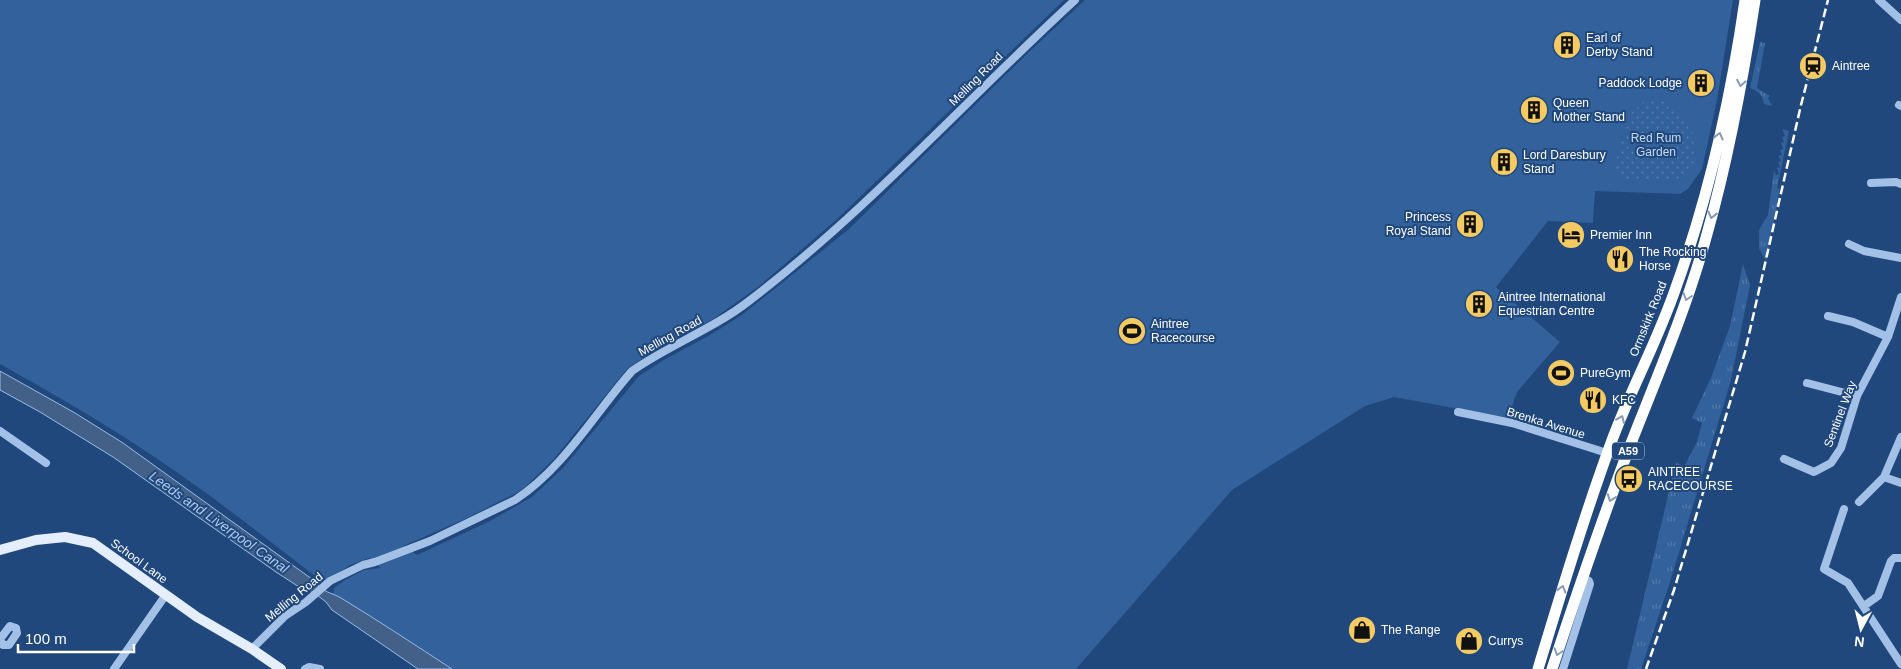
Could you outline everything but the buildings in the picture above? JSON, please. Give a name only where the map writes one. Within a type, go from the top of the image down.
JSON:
[{"type":"highway","name":"Ormskirk Road","points":[[1538,669],[1585,516],[1607,453],[1675,289],[1694,233],[1721,129],[1736,57],[1744,0]]},
{"type":"highway","name":"A59","points":[[1552,669],[1582,577],[1680,317],[1707,234],[1732,132],[1755,0]]},
{"type":"main road","name":"School Lane","points":[[0,550],[36,540],[64,537],[93,543],[165,596],[197,617],[252,648],[281,669]]},
{"type":"street","name":"Melling Road","points":[[252,648],[285,616],[310,599],[326,584],[363,565],[430,541],[528,492],[559,461],[632,371],[646,361],[728,317],[829,237],[1075,0]]},
{"type":"street","points":[[1879,0],[1901,20]]},
{"type":"street","points":[[1871,183],[1896,182],[1901,184]]},
{"type":"street","points":[[1849,244],[1864,251],[1901,258]]},
{"type":"street","name":"Sentinel Way","points":[[1784,459],[1814,472],[1831,463],[1841,448],[1857,396],[1888,336],[1901,297]]},
{"type":"street","points":[[1828,316],[1853,322],[1888,336]]},
{"type":"street","points":[[1807,383],[1857,396]]},
{"type":"street","name":"Brenka Avenue","points":[[1458,412],[1512,423],[1607,453],[1628,451]]},
{"type":"street","points":[[0,431],[46,463]]},
{"type":"street","points":[[1859,502],[1884,477],[1901,436]]},
{"type":"street","points":[[1884,477],[1901,483]]},
{"type":"street","points":[[1844,509],[1824,569],[1845,580],[1901,664]]},
{"type":"street","points":[[1864,606],[1878,596],[1890,561],[1894,558],[1901,558]]},
{"type":"street","points":[[1563,669],[1590,584],[1582,577]]},
{"type":"street","points":[[114,669],[165,596]]},
{"type":"street","points":[[305,669],[320,669]]},
{"type":"green space","points":[[0,0],[1064,0],[836,220],[758,287],[713,319],[656,349],[627,369],[554,459],[522,490],[467,518],[403,546],[417,555],[488,522],[532,497],[563,468],[639,376],[742,315],[849,229],[1031,50],[1085,0],[1733,0],[1717,100],[1702,169],[1688,189],[1680,194],[1595,191],[1593,223],[1548,221],[1496,287],[1560,342],[1517,392],[1508,418],[1394,397],[1365,406],[1232,490],[1076,669],[452,669],[338,596],[331,595],[334,592],[334,588],[345,580],[364,570],[381,568],[369,558],[350,565],[324,583],[218,502],[153,456],[78,408],[0,364]]},
{"type":"green space","points":[[1760,42],[1765,43],[1757,88],[1770,96],[1768,98],[1772,106],[1764,104],[1760,94],[1750,88]]},
{"type":"green space","name":"Red Rum Garden","points":[[1658,100],[1666,102],[1673,108],[1694,135],[1696,140],[1694,163],[1678,181],[1624,179],[1619,175],[1615,165],[1630,114],[1644,102]]},
{"type":"green space","points":[[1782,129],[1789,131],[1777,188],[1780,189],[1766,261],[1759,248],[1759,230],[1768,215],[1774,170],[1776,175],[1779,174],[1777,168],[1780,167],[1778,162],[1781,161],[1779,156],[1782,155],[1780,150],[1783,149],[1781,143],[1784,142],[1782,137],[1785,136]]},
{"type":"green space","points":[[1743,264],[1750,285],[1731,380],[1670,582],[1641,669],[1627,669],[1676,462],[1684,467],[1697,442],[1702,423],[1692,418],[1711,378],[1730,326]]},
{"type":"water","name":"Leeds and Liverpool Canal","points":[[0,371],[75,413],[123,443],[316,582],[321,588],[341,598],[452,669],[418,669],[332,610],[326,602],[309,589],[299,587],[276,572],[113,457],[0,390]]},
{"type":"railway","points":[[1646,669],[1674,590],[1745,352],[1801,105],[1828,0]]},
{"type":"place","name":"Earl of Derby Stand","points":[[1567,45]]},
{"type":"place","name":"Aintree","points":[[1813,66]]},
{"type":"place","name":"Paddock Lodge","points":[[1701,83]]},
{"type":"place","name":"Queen Mother Stand","points":[[1534,110]]},
{"type":"place","name":"Lord Daresbury Stand","points":[[1504,162]]},
{"type":"place","name":"Princess Royal Stand","points":[[1470,224]]},
{"type":"place","name":"Premier Inn","points":[[1571,235]]},
{"type":"place","name":"The Rocking Horse","points":[[1620,259]]},
{"type":"place","name":"Aintree International Equestrian Centre","points":[[1479,304]]},
{"type":"place","name":"Aintree Racecourse","points":[[1132,331]]},
{"type":"place","name":"PureGym","points":[[1561,373]]},
{"type":"place","name":"KFC","points":[[1593,400]]},
{"type":"place","name":"AINTREE RACECOURSE","points":[[1629,479]]},
{"type":"place","name":"The Range","points":[[1362,630]]},
{"type":"place","name":"Currys","points":[[1469,641]]}]
